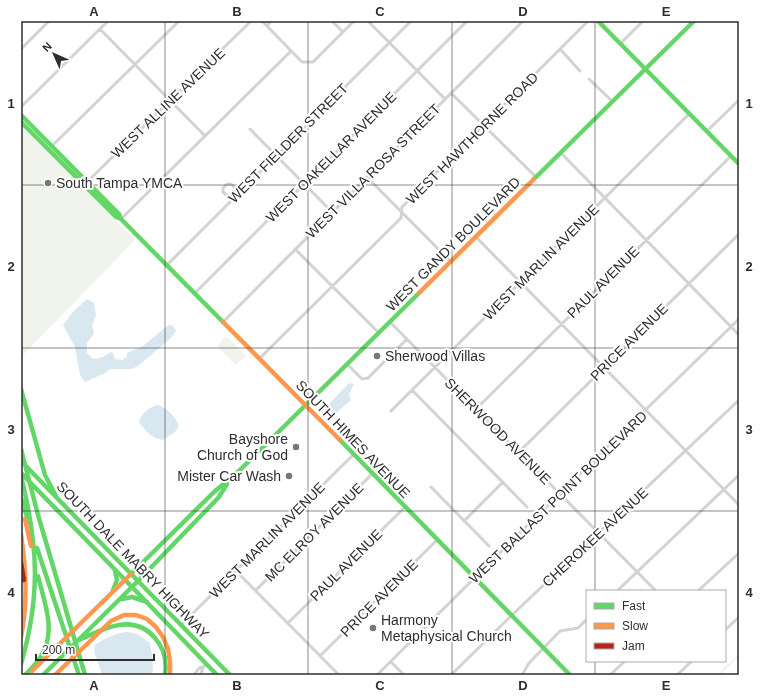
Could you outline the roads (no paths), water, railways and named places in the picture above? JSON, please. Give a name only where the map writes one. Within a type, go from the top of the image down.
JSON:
[{"type":"main road","points":[[598,21],[739,164]]},
{"type":"main road","name":"WEST GANDY BOULEVARD","points":[[26,675],[214,492],[227,482],[306,405],[694,21]]},
{"type":"main road","name":"SOUTH HIMES AVENUE","points":[[21,115],[36,133],[86,183],[116,217],[121,219],[306,405],[353,455],[570,675]]},
{"type":"main road","name":"SOUTH HIMES AVENUE","points":[[21,122],[36,133]]},
{"type":"main road","points":[[21,389],[45,475],[57,498]]},
{"type":"main road","points":[[21,449],[38,515],[85,675]]},
{"type":"main road","name":"SOUTH DALE MABRY HIGHWAY","points":[[21,461],[230,675]]},
{"type":"main road","points":[[21,475],[32,523],[36,572],[32,618],[21,664]]},
{"type":"main road","name":"SOUTH DALE MABRY HIGHWAY","points":[[21,475],[147,602],[204,665],[217,675]]},
{"type":"main road","name":"WEST GANDY BOULEVARD","points":[[43,675],[186,532],[219,497],[227,482]]},
{"type":"main road","points":[[21,498],[79,675]]},
{"type":"main road","points":[[21,502],[48,620],[49,635],[43,653],[26,675]]},
{"type":"main road","points":[[21,534],[27,573],[25,617],[21,637]]},
{"type":"main road","points":[[21,563],[26,599]]},
{"type":"main road","points":[[110,594],[117,580],[115,569]]},
{"type":"main road","points":[[119,600],[132,597],[147,602]]},
{"type":"main road","points":[[55,675],[113,620],[125,616],[136,615],[146,618],[155,625],[163,636],[171,661],[170,675]]},
{"type":"main road","points":[[78,641],[114,625],[128,624],[142,627],[152,634],[161,645],[166,662],[165,675]]},
{"type":"main road","points":[[204,665],[213,657]]},
{"type":"street","points":[[21,48],[49,21]]},
{"type":"street","points":[[21,107],[108,21]]},
{"type":"street","points":[[50,148],[180,21]]},
{"type":"street","name":"WEST ALLINE AVENUE","points":[[86,183],[252,21]]},
{"type":"street","points":[[262,21],[302,62],[313,62],[354,21]]},
{"type":"street","points":[[266,26],[271,21]]},
{"type":"street","points":[[332,21],[343,32]]},
{"type":"street","points":[[368,21],[445,99]]},
{"type":"street","name":"WEST FIELDER STREET","points":[[166,265],[411,21]]},
{"type":"street","name":"WEST OAKELLAR AVENUE","points":[[195,294],[468,21]]},
{"type":"street","name":"WEST VILLA ROSA STREET","points":[[223,322],[523,21]]},
{"type":"street","name":"WEST HAWTHORNE ROAD","points":[[259,359],[401,218],[402,207],[588,21]]},
{"type":"street","points":[[621,43],[643,21]]},
{"type":"street","points":[[100,29],[206,136]]},
{"type":"street","points":[[560,49],[580,71]]},
{"type":"street","points":[[121,219],[291,51]]},
{"type":"street","points":[[589,79],[612,101]]},
{"type":"street","points":[[451,93],[536,178]]},
{"type":"street","points":[[707,131],[739,100]]},
{"type":"street","name":"WEST MARLIN AVENUE","points":[[391,411],[690,114]]},
{"type":"street","points":[[250,129],[332,212]]},
{"type":"street","points":[[561,153],[739,335]]},
{"type":"street","name":"PAUL AVENUE","points":[[477,408],[731,156]]},
{"type":"street","points":[[367,177],[451,262]]},
{"type":"street","points":[[231,200],[223,192],[223,188],[227,184],[231,184],[239,192]]},
{"type":"street","name":"PRICE AVENUE","points":[[519,452],[603,367],[739,234]]},
{"type":"street","points":[[476,237],[739,505]]},
{"type":"street","points":[[295,249],[379,333]]},
{"type":"street","name":"WEST BALLAST POINT BOULEVARD","points":[[377,675],[560,493],[739,319]]},
{"type":"street","name":"SHERWOOD AVENUE","points":[[390,322],[477,408],[655,590]]},
{"type":"street","points":[[347,364],[362,379],[368,378],[407,339]]},
{"type":"street","points":[[412,390],[527,507]]},
{"type":"street","name":"CHEROKEE AVENUE","points":[[451,675],[511,616],[739,400]]},
{"type":"street","name":"WEST MARLIN AVENUE","points":[[181,625],[353,455]]},
{"type":"street","name":"MC ELROY AVENUE","points":[[256,590],[372,474]]},
{"type":"street","points":[[617,590],[739,475]]},
{"type":"street","points":[[464,521],[502,482]]},
{"type":"street","points":[[431,486],[489,546]]},
{"type":"street","name":"PAUL AVENUE","points":[[288,623],[405,507]]},
{"type":"street","name":"PRICE AVENUE","points":[[320,656],[437,540]]},
{"type":"street","points":[[699,590],[739,553]]},
{"type":"street","points":[[236,571],[339,675]]},
{"type":"street","points":[[726,629],[739,617]]},
{"type":"street","points":[[522,675],[529,663],[560,631],[578,628],[586,621]]},
{"type":"street","points":[[391,662],[404,675]]},
{"type":"street","points":[[610,675],[623,662]]},
{"type":"street","points":[[677,675],[691,662]]},
{"type":"street","points":[[194,675],[199,668],[204,665]]},
{"type":"street","points":[[200,675],[204,665]]},
{"type":"waterway","points":[[718,675],[739,655]]},
{"type":"place","name":"South Tampa YMCA","points":[[48,183]]},
{"type":"place","name":"Sherwood Villas","points":[[377,356]]},
{"type":"place","name":"Bayshore Church of God","points":[[296,447]]},
{"type":"place","name":"Mister Car Wash","points":[[289,476]]},
{"type":"place","name":"Harmony Metaphysical Church","points":[[373,628]]}]
